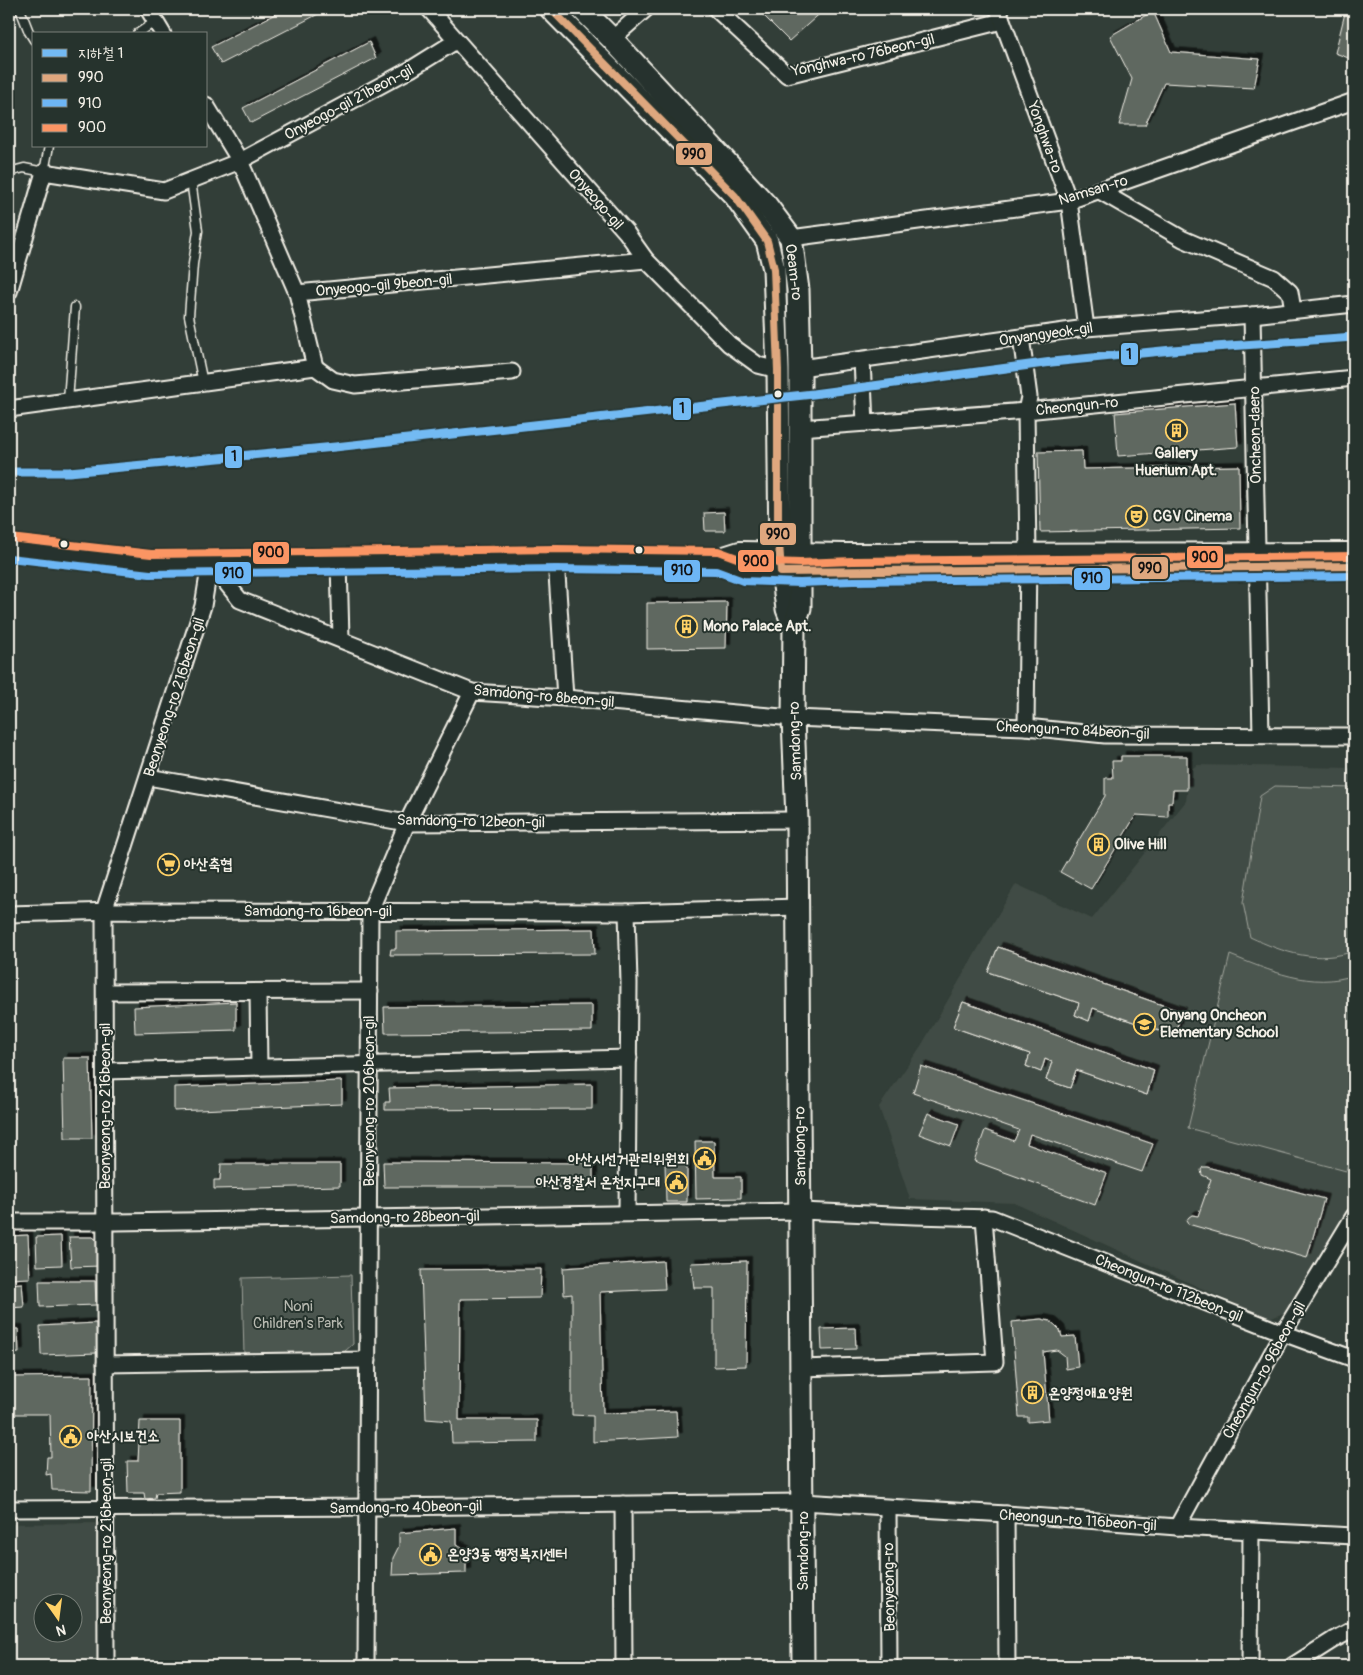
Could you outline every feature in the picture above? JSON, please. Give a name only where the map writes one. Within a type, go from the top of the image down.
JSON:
[{"type":"main road","name":"Oeam-ro","points":[[551,9],[735,196],[767,240],[774,269],[778,370],[778,511],[790,564]]},
{"type":"main road","name":"Oeam-ro","points":[[582,9],[767,206],[791,238],[798,290],[800,428],[790,564]]},
{"type":"main road","points":[[9,548],[150,564],[556,559],[718,561],[743,570],[790,564],[1028,562],[1258,561],[1354,566]]},
{"type":"main road","points":[[1258,561],[1354,554]]},
{"type":"main road","name":"Samdong-ro","points":[[790,564],[787,609],[794,626],[793,718],[797,820],[803,1666]]},
{"type":"street","name":"Onyeogo-gil","points":[[429,9],[626,232],[646,260],[729,344],[758,365],[778,370]]},
{"type":"street","points":[[612,39],[646,9]]},
{"type":"street","name":"Yonghwa-ro 76beon-gil","points":[[716,9],[787,75],[1000,15]]},
{"type":"street","name":"Yonghwa-ro","points":[[1000,15],[1069,201],[1086,328]]},
{"type":"street","name":"Onyeogo-gil 21beon-gil","points":[[44,172],[164,191],[240,161],[411,69],[456,41]]},
{"type":"street","name":"Namsan-ro","points":[[791,238],[1069,201],[1354,101]]},
{"type":"street","points":[[208,108],[240,161],[297,293]]},
{"type":"street","points":[[9,292],[44,172]]},
{"type":"street","points":[[1098,190],[1183,239],[1274,278],[1290,292],[1293,310]]},
{"type":"street","name":"Onyeogo-gil 9beon-gil","points":[[316,367],[297,293],[646,260]]},
{"type":"street","name":"Onyangyeok-gil","points":[[800,368],[1086,328],[1252,315],[1354,304]]},
{"type":"street","name":"Oncheon-daero","points":[[1252,315],[1261,735]]},
{"type":"street","points":[[1021,337],[1029,397],[1026,411],[1028,562],[1026,727]]},
{"type":"street","points":[[862,360],[866,423]]},
{"type":"street","points":[[9,409],[316,367],[333,380],[355,385],[512,372]]},
{"type":"street","name":"Cheongun-ro","points":[[800,428],[1026,411],[1354,378]]},
{"type":"street","points":[[556,559],[566,698]]},
{"type":"street","points":[[339,562],[341,640]]},
{"type":"street","name":"Samdong-ro 8beon-gil","points":[[210,563],[240,600],[472,692],[566,698],[793,718]]},
{"type":"street","name":"Beonyeong-ro 216beon-gil","points":[[106,1666],[104,911],[203,606],[210,563]]},
{"type":"street","name":"Beonyeong-ro 206beon-gil","points":[[366,1666],[370,911],[407,823],[472,692]]},
{"type":"street","name":"Cheongun-ro 84beon-gil","points":[[793,718],[1026,727],[1105,735],[1354,736]]},
{"type":"street","name":"Samdong-ro 12beon-gil","points":[[148,777],[407,823],[797,820]]},
{"type":"street","name":"Samdong-ro 16beon-gil","points":[[9,914],[104,911],[627,912],[798,907]]},
{"type":"street","points":[[627,912],[629,983],[627,1213]]},
{"type":"street","points":[[105,992],[370,991]]},
{"type":"street","points":[[258,992],[259,1067]]},
{"type":"street","points":[[105,1071],[629,1058]]},
{"type":"street","name":"Samdong-ro 28beon-gil","points":[[9,1222],[801,1211]]},
{"type":"street","name":"Cheongun-ro 112beon-gil","points":[[801,1211],[992,1218],[1283,1333],[1354,1359]]},
{"type":"street","name":"Cheongun-ro 96beon-gil","points":[[1177,1527],[1283,1333],[1354,1216]]},
{"type":"street","points":[[800,1368],[995,1362],[984,1218]]},
{"type":"street","points":[[105,1364],[368,1360]]},
{"type":"street","name":"Cheongun-ro 116beon-gil","points":[[802,1502],[1006,1514],[1251,1532],[1354,1536]]},
{"type":"street","name":"Samdong-ro 40beon-gil","points":[[9,1509],[367,1508],[802,1502]]},
{"type":"street","points":[[623,1504],[624,1666]]},
{"type":"street","name":"Beonyeong-ro","points":[[888,1508],[890,1666]]},
{"type":"street","points":[[1006,1514],[1007,1666]]},
{"type":"street","points":[[1250,1666],[1251,1532]]},
{"type":"street","points":[[1292,1666],[1354,1629]]},
{"type":"lane","points":[[20,9],[32,37]]},
{"type":"lane","points":[[140,32],[156,21]]},
{"type":"lane","points":[[9,172],[24,168],[44,172],[49,148]]},
{"type":"lane","points":[[192,180],[198,230],[189,316],[202,383]]},
{"type":"lane","points":[[68,401],[75,307]]},
{"type":"shaded area","points":[[9,96],[12,106],[16,158],[14,205],[9,223]]},
{"type":"shaded area","name":"Onyang Oncheon Elementary School","points":[[1197,765],[1354,768],[1354,1200],[1286,1312],[1269,1319],[1014,1203],[910,1199],[879,1107],[921,1046],[1016,884],[1092,919],[1186,801],[1190,770]]},
{"type":"shaded area","points":[[103,1523],[105,1666],[9,1666],[9,1524]]},
{"type":"green space","points":[[1275,786],[1354,788],[1354,951],[1327,957],[1314,957],[1275,948],[1250,937],[1243,903],[1260,796]]},
{"type":"green space","points":[[1230,955],[1275,972],[1306,979],[1338,979],[1354,975],[1354,1141],[1346,1171],[1188,1128]]},
{"type":"green space","name":"Noni Children's Park","points":[[351,1275],[353,1344],[344,1352],[244,1355],[242,1278]]},
{"type":"building","points":[[285,9],[328,9],[221,64],[211,47]]},
{"type":"building","points":[[759,9],[825,9],[789,41]]},
{"type":"building","points":[[1346,9],[1354,9],[1354,60],[1335,53]]},
{"type":"building","points":[[1153,11],[1171,52],[1260,59],[1254,88],[1164,83],[1145,125],[1119,125],[1132,79],[1110,36]]},
{"type":"building","points":[[369,42],[376,58],[251,123],[243,108]]},
{"type":"building","name":"Gallery Huerium Apt.","points":[[1235,403],[1238,447],[1118,456],[1115,413]]},
{"type":"building","points":[[1082,451],[1083,469],[1239,466],[1240,528],[1040,532],[1038,452]]},
{"type":"building","points":[[724,512],[725,531],[705,531],[704,513]]},
{"type":"building","name":"Mono Palace Apt.","points":[[727,602],[726,648],[647,649],[647,603]]},
{"type":"building","name":"Olive Hill","points":[[1121,756],[1187,756],[1187,790],[1173,790],[1172,802],[1168,802],[1168,817],[1136,815],[1091,889],[1060,872],[1105,796],[1105,778],[1113,778],[1112,761],[1121,761]]},
{"type":"building","points":[[594,929],[595,954],[390,955],[391,949],[396,949],[396,931]]},
{"type":"building","points":[[998,947],[1182,1012],[1174,1036],[1093,1008],[1089,1021],[1075,1015],[1079,1003],[988,972]]},
{"type":"building","points":[[998,947],[1182,1012],[1174,1036],[1093,1008],[1089,1021],[1075,1015],[1079,1003],[988,972]]},
{"type":"building","points":[[236,1002],[236,1030],[135,1033],[134,1007]]},
{"type":"building","points":[[963,1002],[1154,1070],[1147,1095],[1076,1070],[1070,1088],[1046,1080],[1052,1062],[1045,1059],[1041,1072],[1026,1066],[1030,1054],[953,1027]]},
{"type":"building","points":[[963,1002],[1154,1070],[1147,1095],[1076,1070],[1070,1088],[1046,1080],[1052,1062],[1045,1059],[1041,1072],[1026,1066],[1030,1054],[953,1027]]},
{"type":"building","points":[[592,1005],[592,1031],[385,1033],[384,1007]]},
{"type":"building","points":[[63,1058],[90,1058],[92,1138],[65,1138]]},
{"type":"building","points":[[921,1066],[1153,1144],[1142,1172],[1030,1134],[1027,1144],[1107,1173],[1095,1205],[974,1161],[985,1130],[1014,1141],[1019,1130],[913,1093]]},
{"type":"building","points":[[342,1081],[342,1104],[174,1111],[174,1087]]},
{"type":"building","points":[[592,1084],[592,1109],[385,1110],[385,1102],[390,1102],[389,1088]]},
{"type":"building","points":[[928,1113],[959,1124],[951,1146],[919,1134]]},
{"type":"building","name":"아산시선거관리위원회","points":[[695,1141],[714,1141],[715,1177],[741,1177],[741,1198],[696,1199]]},
{"type":"building","points":[[383,1162],[593,1163],[593,1187],[384,1187]]},
{"type":"building","name":"아산경찰서 온천지구대","points":[[665,1163],[687,1163],[687,1202],[666,1202]]},
{"type":"building","points":[[221,1164],[340,1164],[340,1186],[214,1189],[214,1180],[220,1180]]},
{"type":"building","points":[[1203,1167],[1324,1199],[1307,1258],[1188,1224],[1186,1221],[1189,1217],[1192,1215],[1198,1216],[1211,1179],[1202,1175],[1201,1170]]},
{"type":"building","points":[[28,1235],[30,1278],[9,1279],[9,1236]]},
{"type":"building","points":[[61,1236],[62,1265],[37,1266],[36,1237]]},
{"type":"building","points":[[69,1237],[93,1237],[100,1243],[101,1266],[71,1267]]},
{"type":"building","points":[[663,1261],[665,1289],[600,1292],[603,1413],[676,1411],[678,1437],[593,1442],[593,1416],[572,1415],[572,1294],[564,1295],[563,1268]]},
{"type":"building","points":[[747,1261],[746,1366],[714,1367],[714,1288],[694,1288],[691,1263]]},
{"type":"building","points":[[541,1269],[540,1298],[460,1299],[459,1420],[537,1420],[537,1442],[452,1443],[451,1421],[426,1419],[421,1270]]},
{"type":"building","points":[[39,1281],[95,1281],[96,1305],[40,1307]]},
{"type":"building","points":[[22,1283],[24,1307],[9,1308],[9,1284]]},
{"type":"building","name":"온양정애요양원","points":[[1041,1319],[1050,1321],[1055,1325],[1060,1330],[1062,1337],[1075,1336],[1078,1367],[1066,1369],[1065,1356],[1057,1350],[1043,1352],[1049,1420],[1028,1422],[1028,1417],[1019,1417],[1012,1322]]},
{"type":"building","points":[[96,1323],[97,1353],[41,1355],[40,1326]]},
{"type":"building","points":[[855,1328],[856,1349],[822,1350],[821,1329]]},
{"type":"building","points":[[9,1329],[18,1329],[19,1353],[9,1354]]},
{"type":"building","name":"아산시보건소","points":[[92,1376],[91,1491],[52,1490],[51,1474],[46,1475],[47,1457],[51,1457],[50,1414],[9,1414],[9,1377]]},
{"type":"building","points":[[140,1421],[180,1421],[180,1492],[156,1493],[155,1498],[145,1499],[144,1493],[128,1493],[127,1461],[138,1461]]},
{"type":"building","name":"온양3동 행정복지센터","points":[[456,1528],[456,1545],[466,1550],[466,1573],[392,1575],[393,1558],[399,1546],[399,1533]]},
{"type":"metro line","name":"1","points":[[9,472],[69,472],[335,447],[813,394],[1052,362],[1172,350],[1354,337]]},
{"type":"transit line","name":"990","points":[[551,9],[735,196],[767,241],[774,269],[778,370],[778,528],[781,572],[1354,566]]},
{"type":"transit line","name":"900","points":[[10,538],[151,554],[556,549],[718,551],[745,561],[800,563],[1354,556]]},
{"type":"transit line","name":"910","points":[[9,558],[150,574],[556,569],[716,571],[743,581],[800,583],[1354,576]]},
{"type":"place","name":"Gallery Huerium Apt.","points":[[1176,430]]},
{"type":"place","name":"CGV Cinema","points":[[1137,516]]},
{"type":"place","name":"Mono Palace Apt.","points":[[687,626]]},
{"type":"place","name":"Olive Hill","points":[[1098,844]]},
{"type":"place","name":"아산축협","points":[[168,864]]},
{"type":"place","name":"Onyang Oncheon Elementary School","points":[[1144,1024]]},
{"type":"place","name":"아산시선거관리위원회","points":[[705,1159]]},
{"type":"place","name":"아산경찰서 온천지구대","points":[[676,1182]]},
{"type":"place","name":"온양정애요양원","points":[[1032,1393]]},
{"type":"place","name":"아산시보건소","points":[[71,1436]]},
{"type":"place","name":"온양3동 행정복지센터","points":[[431,1554]]}]
